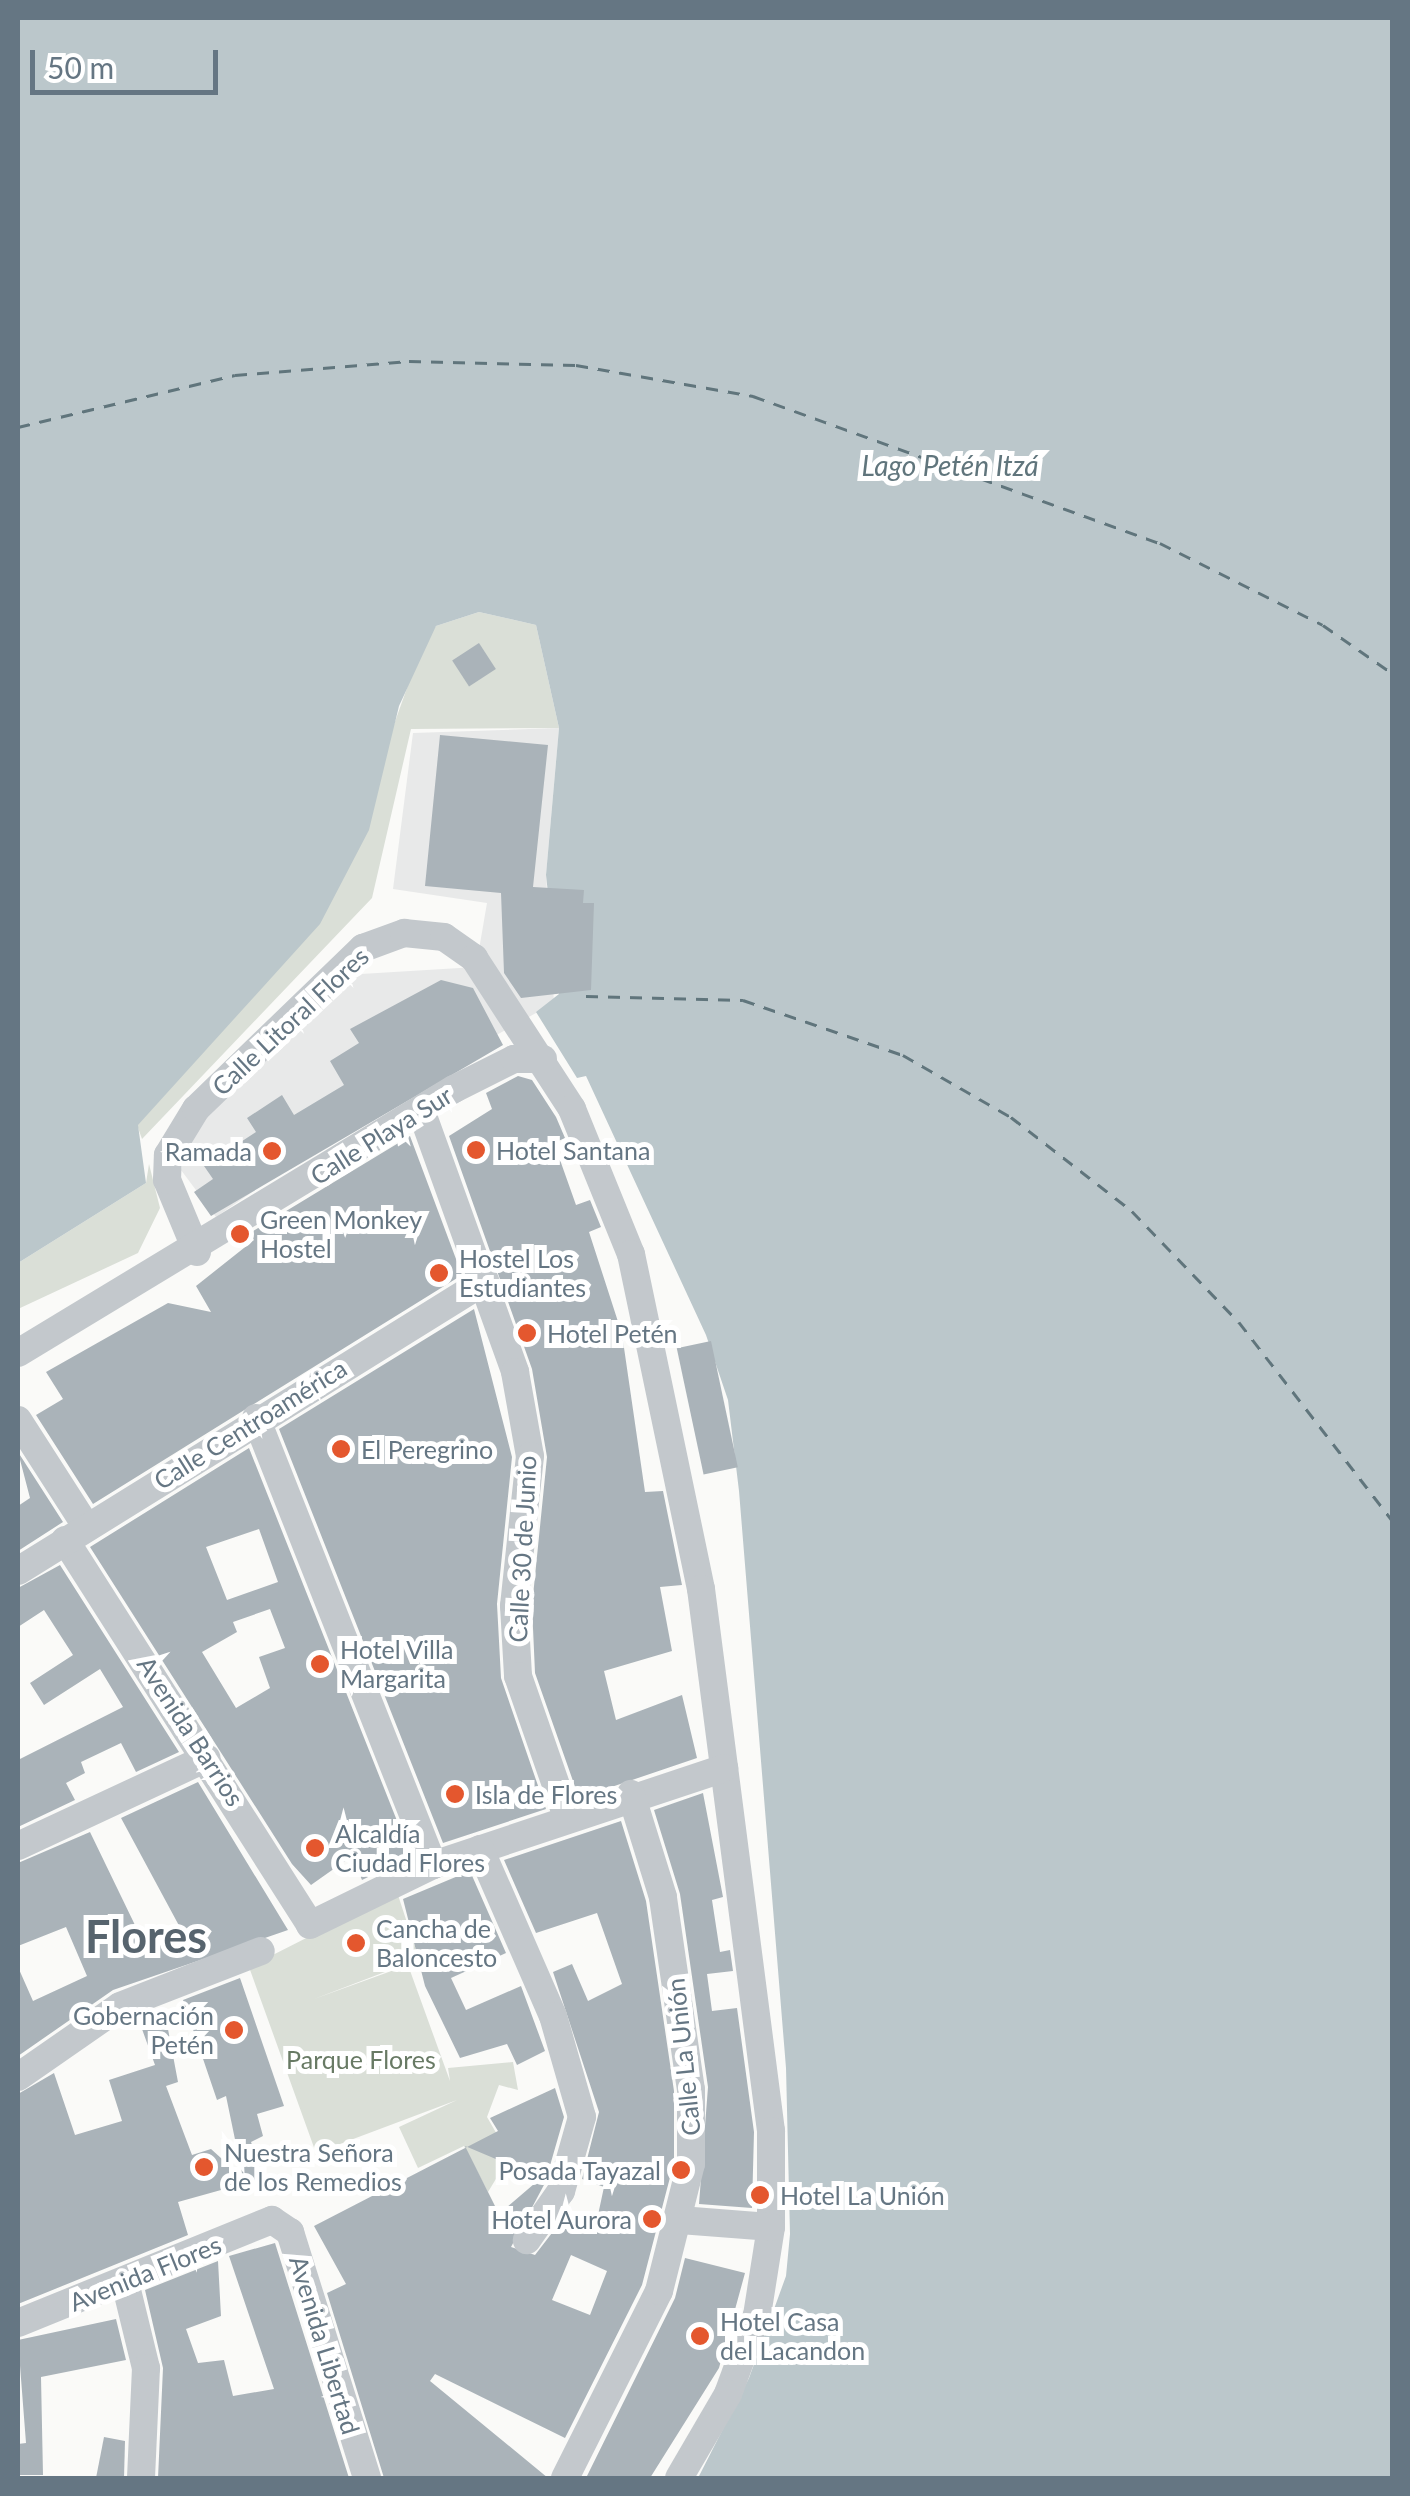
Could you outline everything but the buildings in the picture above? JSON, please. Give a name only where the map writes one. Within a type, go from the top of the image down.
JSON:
[{"type":"street","name":"Calle Litoral Flores","points":[[197,1252],[166,1180],[178,1132],[363,948],[404,934],[444,937],[474,958],[544,1059],[631,1254],[676,1439],[724,1768],[771,2131],[771,2227],[758,2315],[728,2394],[678,2478]]},
{"type":"street","name":"Calle Playa Sur","points":[[18,1353],[197,1252],[514,1059],[544,1059]]},
{"type":"street","name":"Calle 30 de Junio","points":[[422,1112],[485,1282],[530,1456],[514,1606],[518,1676],[566,1814]]},
{"type":"street","name":"Calle Centroamérica","points":[[18,1570],[256,1418],[485,1282]]},
{"type":"street","points":[[256,1418],[433,1865],[566,1814],[724,1768]]},
{"type":"street","name":"Avenida Barrios","points":[[18,1420],[76,1533],[206,1758],[310,1926],[433,1865]]},
{"type":"street","points":[[18,1846],[206,1758]]},
{"type":"street","name":"Calle La Unión","points":[[565,2478],[630,2361],[680,2220],[691,2090],[662,1898],[631,1794]]},
{"type":"street","points":[[480,1849],[553,2016],[582,2117],[561,2192],[526,2240]]},
{"type":"street","points":[[18,2077],[120,2006],[261,1951]]},
{"type":"street","name":"Avenida Flores","points":[[18,2323],[272,2220]]},
{"type":"street","name":"Avenida Libertad","points":[[272,2220],[290,2232],[367,2478]]},
{"type":"street","points":[[680,2220],[771,2227]]},
{"type":"street","points":[[125,2282],[146,2368],[141,2478]]},
{"type":"shaded area","points":[[559,728],[546,875],[554,1003],[419,1078],[216,1217],[181,1170],[193,1130],[263,1057],[361,974],[476,967],[487,903],[393,889],[413,733]]},
{"type":"green space","points":[[479,612],[536,625],[559,728],[411,729],[372,898],[142,1139],[137,1125],[169,1090],[392,730],[422,646],[436,626]]},
{"type":"green space","points":[[149,1164],[160,1208],[138,1253],[18,1309],[18,1263],[146,1183]]},
{"type":"green space","name":"Parque Flores","points":[[397,1892],[419,1959],[314,1999],[408,1965],[450,2081],[448,2068],[513,2062],[518,2090],[499,2085],[487,2117],[502,2143],[516,2146],[488,2192],[464,2146],[418,2168],[399,2127],[457,2100],[316,2153],[249,1967]]},
{"type":"water","name":"Lago Petén Itzá","points":[[18,18],[1392,18],[1392,2478],[698,2478],[749,2378],[786,2276],[790,2234],[786,2068],[739,1491],[728,1400],[706,1335],[586,1076],[577,1078],[536,1012],[559,994],[546,875],[559,728],[536,625],[479,612],[436,626],[399,706],[369,830],[320,924],[138,1125],[146,1183],[18,1263]]},
{"type":"ferry route","points":[[18,427],[235,375],[409,361],[576,365],[753,396],[1160,543],[1323,625],[1392,673]]},
{"type":"ferry route","points":[[586,996],[743,1000],[903,1055],[1011,1117],[1132,1211],[1239,1322],[1392,1520]]},
{"type":"place","name":"Hotel Santana","points":[[476,1150]]},
{"type":"place","name":"Ramada","points":[[272,1151]]},
{"type":"place","name":"Green Monkey Hostel","points":[[240,1234]]},
{"type":"place","name":"Hostel Los Estudiantes","points":[[439,1273]]},
{"type":"place","name":"Hotel Petén","points":[[527,1333]]},
{"type":"place","name":"El Peregrino","points":[[341,1449]]},
{"type":"place","name":"Hotel Villa Margarita","points":[[320,1664]]},
{"type":"place","name":"Isla de Flores","points":[[455,1794]]},
{"type":"place","name":"Alcaldía Ciudad Flores","points":[[315,1848]]},
{"type":"place","name":"Cancha de Baloncesto","points":[[356,1943]]},
{"type":"place","name":"Gobernación Petén","points":[[234,2030]]},
{"type":"place","name":"Nuestra Señora de los Remedios","points":[[204,2167]]},
{"type":"place","name":"Posada Tayazal","points":[[681,2170]]},
{"type":"place","name":"Hotel La Unión","points":[[760,2195]]},
{"type":"place","name":"Hotel Aurora","points":[[652,2219]]},
{"type":"place","name":"Hotel Casa del Lacandon","points":[[700,2336]]},
{"type":"district","name":"Flores","points":[[146,1937]]}]
